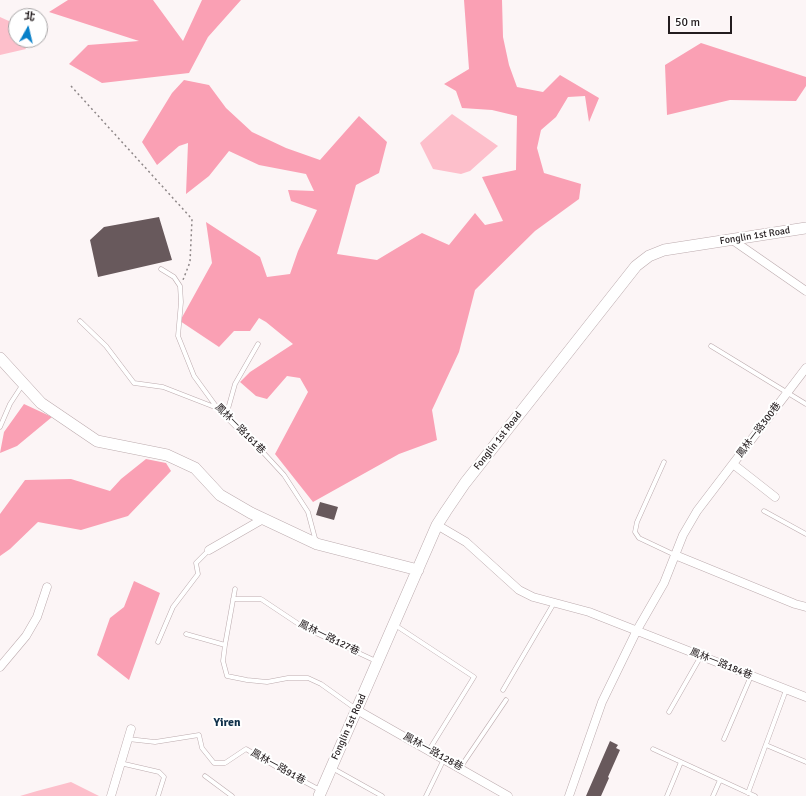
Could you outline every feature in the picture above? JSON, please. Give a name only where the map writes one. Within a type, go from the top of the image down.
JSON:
[{"type":"street","name":"Fonglin 1st Road","points":[[320,794],[437,526],[465,483],[636,266],[649,256],[664,250],[806,228]]},
{"type":"street","points":[[731,239],[806,292]]},
{"type":"street","points":[[0,358],[41,403],[97,441],[167,455],[195,468],[220,495],[263,519],[317,544],[418,570]]},
{"type":"street","name":"鳳林一路300巷","points":[[775,497],[733,464],[806,368]]},
{"type":"street","points":[[569,796],[602,702],[637,630],[664,583],[683,535],[697,511],[733,464]]},
{"type":"street","points":[[209,550],[263,519]]},
{"type":"street","name":"鳳林一路184巷","points":[[437,526],[466,542],[519,590],[533,597],[590,612],[806,697]]},
{"type":"street","points":[[675,555],[795,604],[806,607]]},
{"type":"street","points":[[2,662],[26,636],[37,617],[47,587]]},
{"type":"street","name":"鳳林一路128巷","points":[[357,710],[508,796]]},
{"type":"street","points":[[111,796],[131,729]]},
{"type":"lane","points":[[161,269],[174,277],[180,286]]},
{"type":"lane","name":"鳳林一路161巷","points":[[180,286],[181,302],[178,336],[194,376],[218,409],[260,449],[284,475],[308,512],[317,544]]},
{"type":"lane","points":[[80,321],[106,346],[134,383],[163,387],[218,409]]},
{"type":"lane","points":[[226,416],[235,384],[258,344]]},
{"type":"lane","name":"鳳林一路300巷","points":[[711,346],[806,404]]},
{"type":"lane","points":[[0,427],[10,404],[24,384]]},
{"type":"lane","points":[[664,462],[637,522],[635,532],[639,538],[675,555]]},
{"type":"lane","points":[[764,511],[806,534]]},
{"type":"lane","points":[[158,642],[173,607],[198,574],[196,562],[209,550]]},
{"type":"lane","points":[[235,590],[223,661],[227,676],[267,682],[288,678],[308,678],[321,684],[357,710]]},
{"type":"lane","name":"鳳林一路127巷","points":[[233,599],[261,599],[302,627],[378,662]]},
{"type":"lane","points":[[503,690],[554,603]]},
{"type":"lane","points":[[395,624],[474,677],[429,750]]},
{"type":"lane","points":[[186,634],[225,645]]},
{"type":"lane","points":[[669,712],[701,656]]},
{"type":"lane","points":[[724,739],[751,676]]},
{"type":"lane","points":[[748,793],[786,690]]},
{"type":"lane","points":[[460,768],[506,700]]},
{"type":"lane","name":"鳳林一路91巷","points":[[128,739],[155,742],[199,735],[202,748],[214,762],[225,763],[246,749],[320,794]]},
{"type":"lane","points":[[766,745],[806,762]]},
{"type":"lane","points":[[653,749],[755,796]]},
{"type":"lane","points":[[426,796],[444,759]]},
{"type":"lane","points":[[668,796],[681,762]]},
{"type":"lane","points":[[120,763],[159,772],[164,777],[158,796]]},
{"type":"lane","points":[[331,768],[382,796]]},
{"type":"lane","points":[[205,776],[232,796]]},
{"type":"lane","points":[[713,796],[720,780]]},
{"type":"path","points":[[71,86],[192,219],[190,262],[180,286]]},
{"type":"shaded area","points":[[68,0],[153,0],[183,41],[202,0],[241,0],[208,37],[189,73],[102,83],[69,64],[88,45],[139,41],[49,12]]},
{"type":"shaded area","points":[[464,0],[502,0],[503,37],[509,65],[517,87],[543,92],[560,75],[599,98],[589,122],[585,96],[568,97],[556,117],[541,130],[537,148],[544,173],[581,184],[579,199],[535,231],[475,290],[459,352],[432,410],[437,440],[399,454],[313,502],[275,454],[308,392],[300,378],[287,376],[267,399],[256,396],[240,382],[250,372],[293,344],[259,318],[250,331],[234,331],[219,347],[180,321],[212,263],[206,222],[260,257],[267,277],[290,274],[298,251],[317,210],[291,201],[288,190],[314,191],[306,174],[259,165],[229,151],[209,176],[186,194],[188,143],[179,146],[157,165],[142,142],[172,93],[184,80],[209,85],[226,108],[252,132],[286,148],[320,160],[359,116],[387,142],[379,173],[356,185],[337,254],[377,260],[422,233],[449,245],[475,213],[485,225],[503,221],[482,177],[516,170],[517,116],[492,110],[462,108],[456,91],[444,84],[469,69]]},
{"type":"shaded area","points":[[0,17],[8,21],[8,48],[26,49],[0,55]]},
{"type":"shaded area","points":[[701,43],[806,77],[806,86],[796,101],[730,100],[667,115],[665,65]]},
{"type":"shaded area","points":[[452,114],[498,146],[470,171],[461,174],[433,169],[420,143]]},
{"type":"shaded area","points":[[24,404],[52,417],[17,446],[0,453],[4,432]]},
{"type":"shaded area","points":[[146,459],[166,463],[171,471],[128,516],[81,530],[38,522],[10,549],[0,556],[0,514],[25,480],[71,479],[110,491],[121,479]]},
{"type":"shaded area","points":[[134,581],[160,593],[129,680],[97,655],[110,618],[124,607]]},
{"type":"shaded area","points":[[71,782],[99,796],[20,796],[37,791]]},
{"type":"building","points":[[159,217],[172,260],[98,277],[90,240],[104,227]]},
{"type":"building","points":[[320,502],[338,507],[334,520],[316,515]]},
{"type":"building","points":[[610,741],[618,745],[616,748],[620,750],[608,777],[609,778],[601,796],[586,796]]},
{"type":"district","name":"Yiren","points":[[227,723]]}]
